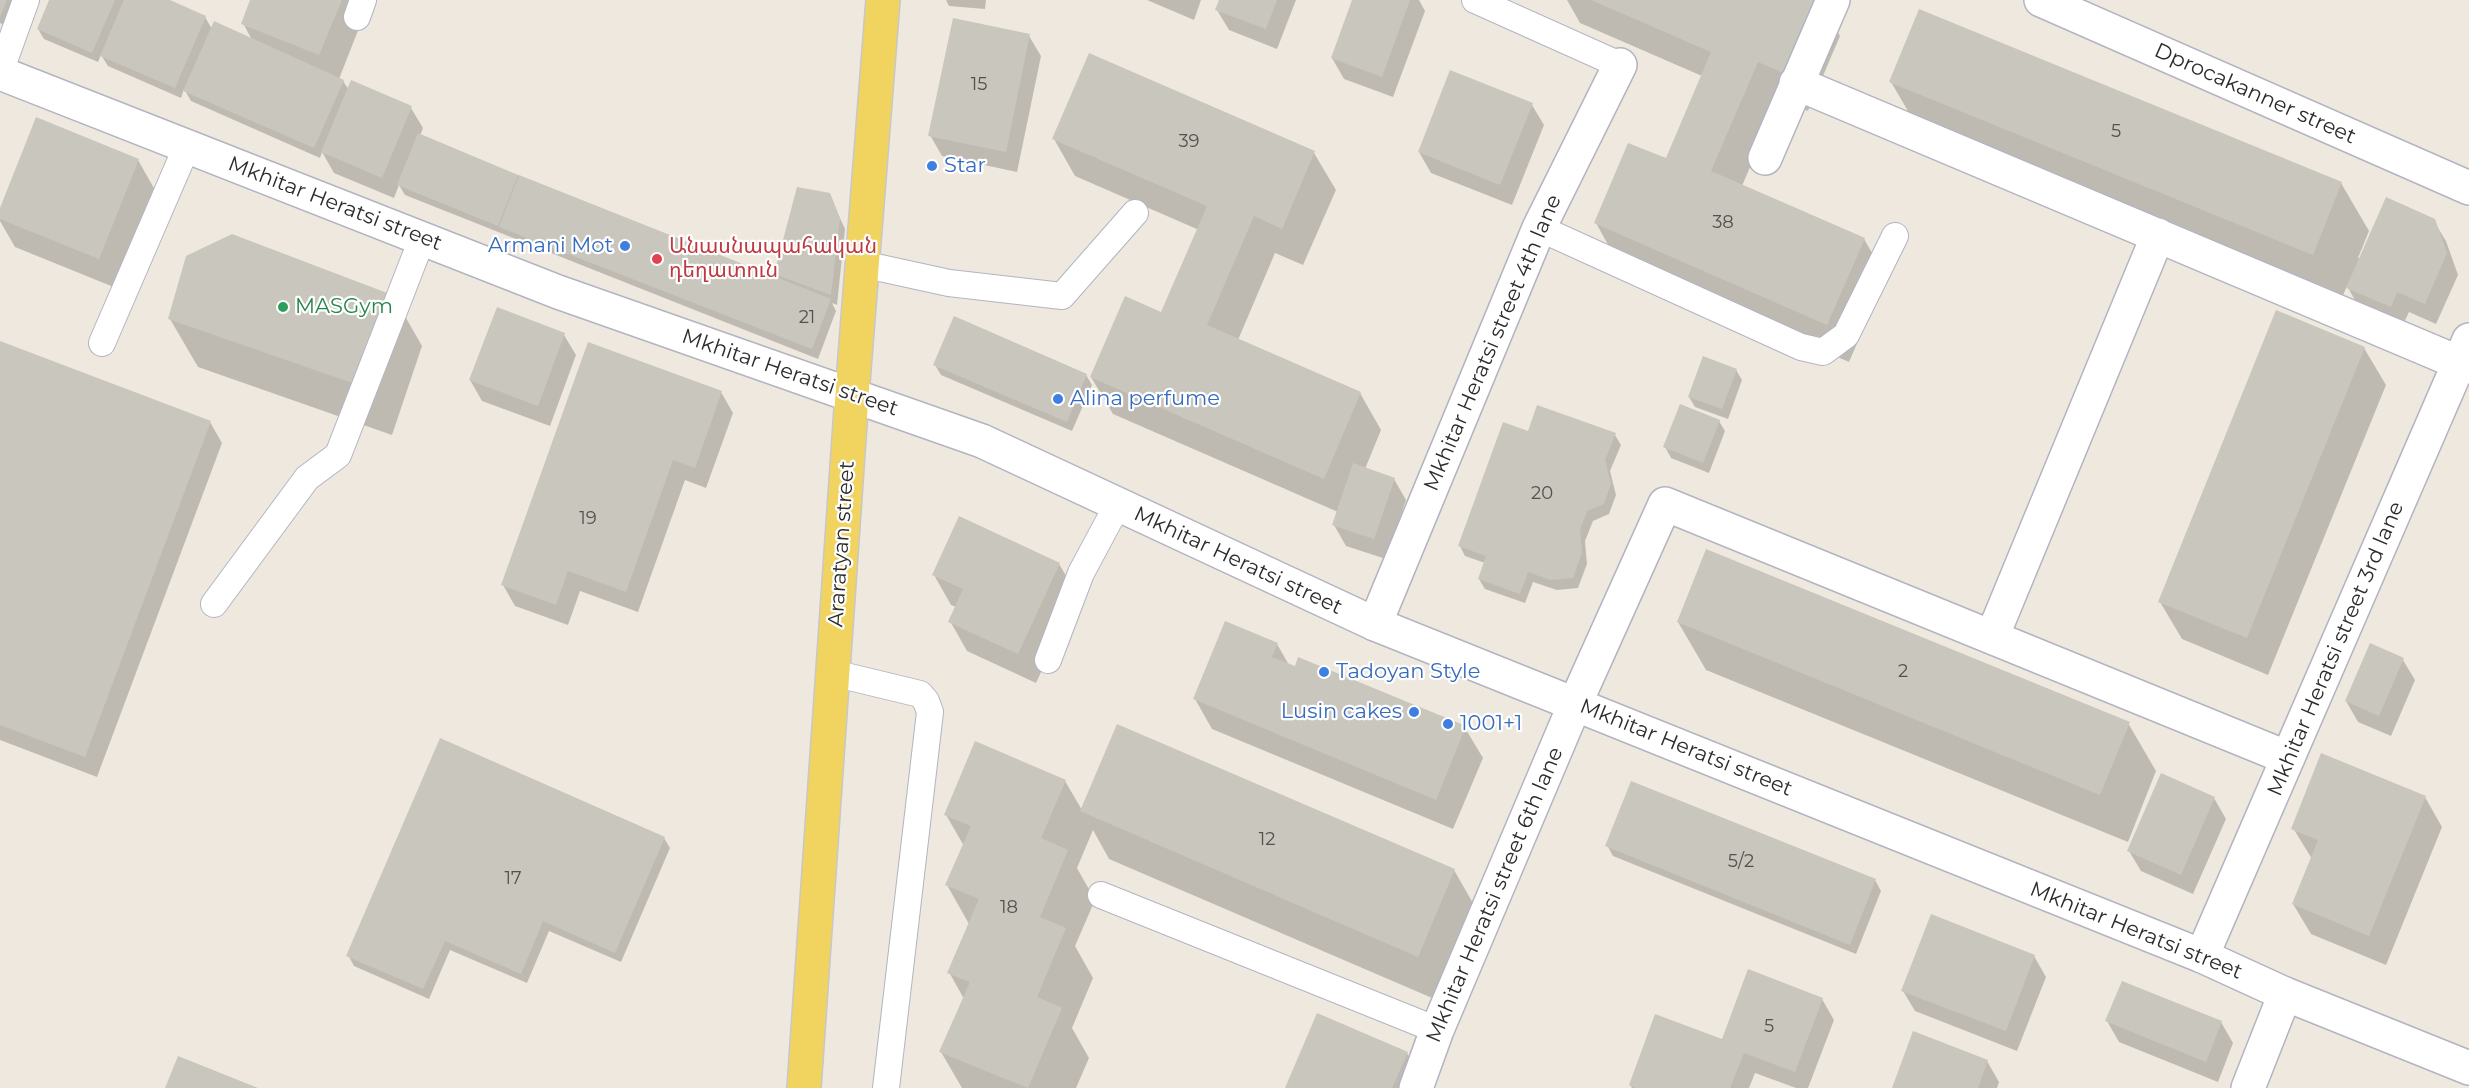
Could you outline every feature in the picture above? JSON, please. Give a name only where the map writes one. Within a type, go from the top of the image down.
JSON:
[{"type":"main road","name":"Araratyan street","points":[[804,1088],[852,395],[883,0]]},
{"type":"street","points":[[1765,158],[1833,0]]},
{"type":"street","name":"Dprocakanner street","points":[[2041,0],[2469,188]]},
{"type":"street","name":"Mkhitar Heratsi street 4th lane","points":[[1375,624],[1539,228],[1620,65]]},
{"type":"street","name":"Mkhitar Heratsi street","points":[[0,72],[558,292],[981,441],[1375,624],[2202,956],[2285,994],[2469,1068]]},
{"type":"street","points":[[1796,83],[2158,235],[2466,357]]},
{"type":"street","points":[[2158,235],[1992,637],[2289,759]]},
{"type":"street","name":"Mkhitar Heratsi street 3rd lane","points":[[2202,956],[2466,357]]},
{"type":"street","name":"Mkhitar Heratsi street 6th lane","points":[[1416,1088],[1437,1030],[1575,704],[1665,504],[1992,637]]},
{"type":"street","points":[[2248,1088],[2285,994]]},
{"type":"lane","points":[[0,72],[26,0]]},
{"type":"lane","points":[[1475,0],[1620,65]]},
{"type":"lane","points":[[102,343],[187,146]]},
{"type":"lane","points":[[862,264],[949,283],[1062,296],[1135,213]]},
{"type":"lane","points":[[1539,228],[1801,347],[1823,352],[1846,335],[1895,236]]},
{"type":"lane","points":[[214,604],[307,478],[338,455],[422,238]]},
{"type":"lane","points":[[1048,660],[1081,573],[1118,504]]},
{"type":"lane","points":[[833,673],[920,694],[926,701],[930,712],[885,1088]]},
{"type":"lane","points":[[1101,895],[1437,1030]]},
{"type":"building","points":[[0,0],[7,0],[0,17]]},
{"type":"building","points":[[49,0],[115,0],[92,53],[37,29]]},
{"type":"building","points":[[124,0],[170,0],[206,16],[175,88],[100,56]]},
{"type":"building","points":[[250,0],[342,0],[319,55],[241,24]]},
{"type":"building","points":[[1219,0],[1277,0],[1266,29],[1215,10]]},
{"type":"building","points":[[1352,0],[1410,0],[1382,77],[1331,58]]},
{"type":"building","points":[[1591,0],[1818,0],[1786,74],[1758,62],[1711,171],[1865,238],[1827,325],[1594,223],[1628,143],[1666,158],[1711,52]]},
{"type":"building","points":[[1919,9],[2342,182],[2313,255],[1889,82]]},
{"type":"building","points":[[953,18],[1030,34],[1006,152],[928,136]]},
{"type":"building","points":[[214,21],[344,80],[314,148],[183,91]]},
{"type":"building","points":[[1089,53],[1315,151],[1282,229],[1254,216],[1207,325],[1361,392],[1324,479],[1090,377],[1125,296],[1161,312],[1207,206],[1052,139]]},
{"type":"building","points":[[1450,70],[1533,103],[1500,185],[1418,152]]},
{"type":"building","points":[[351,80],[412,106],[382,178],[321,152]]},
{"type":"building","points":[[36,117],[139,159],[99,259],[0,219],[0,208]]},
{"type":"building","points":[[418,133],[518,175],[498,226],[397,185]]},
{"type":"building","points":[[519,175],[831,299],[812,349],[499,227]]},
{"type":"building","points":[[797,187],[830,193],[840,218],[831,295],[774,274]]},
{"type":"building","points":[[2386,197],[2435,219],[2447,253],[2425,304],[2397,292],[2391,307],[2346,288]]},
{"type":"building","points":[[232,234],[395,296],[364,387],[168,319],[186,256]]},
{"type":"building","points":[[497,307],[565,333],[538,406],[469,380]]},
{"type":"building","points":[[2276,310],[2365,347],[2247,638],[2158,602]]},
{"type":"building","points":[[954,316],[1087,374],[1067,422],[933,365]]},
{"type":"building","points":[[0,341],[211,421],[85,757],[0,725]]},
{"type":"building","points":[[588,342],[722,391],[695,468],[673,460],[626,592],[568,571],[556,605],[501,585]]},
{"type":"building","points":[[1703,356],[1737,369],[1722,409],[1688,397]]},
{"type":"building","points":[[1680,404],[1720,420],[1703,463],[1663,447]]},
{"type":"building","points":[[1537,405],[1616,433],[1605,460],[1611,484],[1604,504],[1587,511],[1580,530],[1582,552],[1573,578],[1550,580],[1528,572],[1520,594],[1478,579],[1486,556],[1458,546],[1503,422],[1528,431]]},
{"type":"building","points":[[1353,463],[1395,478],[1374,539],[1332,525]]},
{"type":"building","points":[[959,516],[1060,563],[1018,654],[948,622],[963,589],[932,575]]},
{"type":"building","points":[[1706,549],[2130,722],[2100,795],[1677,622]]},
{"type":"building","points":[[1225,621],[1278,643],[1272,657],[1295,666],[1298,657],[1466,726],[1436,800],[1193,699]]},
{"type":"building","points":[[2370,643],[2404,658],[2379,716],[2345,701]]},
{"type":"building","points":[[1117,724],[1455,869],[1418,957],[1080,811]]},
{"type":"building","points":[[440,738],[665,837],[615,953],[543,921],[521,974],[445,941],[423,989],[346,956]]},
{"type":"building","points":[[975,741],[1066,780],[1041,838],[1068,850],[1040,917],[1066,928],[1037,997],[1062,1008],[1028,1088],[939,1052],[970,982],[947,973],[979,899],[945,885],[971,826],[944,815]]},
{"type":"building","points":[[2321,753],[2426,796],[2369,936],[2292,904],[2318,840],[2291,829]]},
{"type":"building","points":[[2161,773],[2215,797],[2181,875],[2127,851]]},
{"type":"building","points":[[1631,781],[1876,879],[1850,945],[1605,846]]},
{"type":"building","points":[[1931,914],[2035,955],[2006,1031],[1901,991]]},
{"type":"building","points":[[1748,969],[1823,998],[1795,1072],[1744,1053],[1730,1088],[1636,1088],[1629,1085],[1655,1014],[1722,1039]]},
{"type":"building","points":[[2122,981],[2222,1021],[2206,1062],[2105,1021]]},
{"type":"building","points":[[1317,1013],[1408,1052],[1392,1088],[1285,1088]]},
{"type":"building","points":[[1913,1031],[1988,1060],[1978,1088],[1892,1088]]},
{"type":"building","points":[[178,1056],[258,1088],[165,1088]]},
{"type":"place","name":"Star","points":[[932,166]]},
{"type":"place","name":"Armani Mot","points":[[625,246]]},
{"type":"place","name":"Անասնապահական դեղատուն","points":[[657,259]]},
{"type":"place","name":"MASGym","points":[[283,307]]},
{"type":"place","name":"Alina perfume","points":[[1058,399]]},
{"type":"place","name":"Tadoyan Style","points":[[1324,672]]},
{"type":"place","name":"Lusin cakes","points":[[1414,712]]},
{"type":"place","name":"1001+1","points":[[1448,724]]}]
